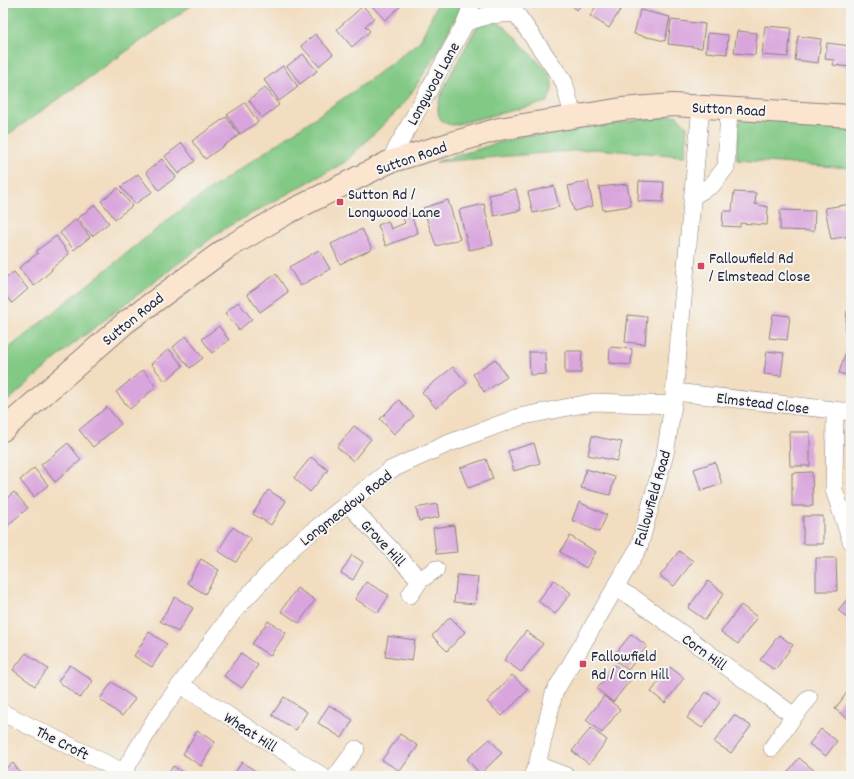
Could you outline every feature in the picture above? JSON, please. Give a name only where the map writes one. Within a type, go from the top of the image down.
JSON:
[{"type":"main road","name":"Sutton Road","points":[[3,430],[124,323],[227,248],[287,213],[389,162],[499,129],[622,109],[666,105],[700,106],[851,116]]},
{"type":"street","name":"Longwood Lane","points":[[389,162],[466,22],[472,3]]},
{"type":"street","points":[[466,22],[512,8],[564,82],[573,116]]},
{"type":"street","name":"Fallowfield Road","points":[[535,771],[554,693],[616,588],[641,540],[665,454],[674,399],[700,106]]},
{"type":"street","points":[[693,196],[712,185],[726,167],[730,108]]},
{"type":"street","name":"Elmstead Close","points":[[674,399],[843,412]]},
{"type":"street","name":"Longmeadow Road","points":[[122,774],[156,718],[234,611],[294,546],[390,470],[447,444],[519,417],[594,402],[674,399]]},
{"type":"street","points":[[843,412],[834,490],[851,541]]},
{"type":"street","name":"Grove Hill","points":[[348,504],[420,580]]},
{"type":"street","name":"Grove Hill","points":[[410,595],[420,580],[436,569]]},
{"type":"street","name":"Corn Hill","points":[[616,588],[635,599],[794,716]]},
{"type":"street","name":"Wheat Hill","points":[[180,685],[322,776]]},
{"type":"street","points":[[772,748],[794,716],[809,698]]},
{"type":"street","name":"The Croft","points":[[3,712],[122,774]]},
{"type":"street","points":[[336,776],[356,748]]},
{"type":"street","points":[[535,771],[566,776]]},
{"type":"green space","points":[[3,3],[195,3],[3,138]]},
{"type":"green space","points":[[438,3],[463,3],[434,58],[404,104],[345,162],[222,230],[73,344],[3,405],[3,353],[179,211],[364,84],[420,41]]},
{"type":"green space","points":[[496,22],[504,26],[548,72],[552,83],[552,91],[547,102],[453,125],[444,122],[440,118],[438,109],[442,92],[447,81],[476,28],[482,24]]},
{"type":"green space","points":[[676,115],[687,126],[685,156],[595,149],[436,162],[521,136]]},
{"type":"green space","points":[[741,117],[851,125],[851,168],[737,160],[737,128]]},
{"type":"building","points":[[369,3],[402,3],[403,4],[385,20]]},
{"type":"building","points":[[569,3],[583,3],[577,10]]},
{"type":"building","points":[[598,3],[615,3],[622,7],[609,28],[590,16]]},
{"type":"building","points":[[363,6],[374,18],[365,26],[370,31],[352,47],[337,29]]},
{"type":"building","points":[[640,10],[670,17],[665,41],[634,34]]},
{"type":"building","points":[[671,20],[705,24],[702,48],[668,44]]},
{"type":"building","points":[[765,26],[791,28],[788,57],[762,55]]},
{"type":"building","points":[[737,31],[757,33],[755,55],[734,53]]},
{"type":"building","points":[[708,33],[728,35],[727,54],[706,52]]},
{"type":"building","points":[[315,34],[333,54],[319,66],[301,46]]},
{"type":"building","points":[[798,36],[821,39],[818,63],[795,60]]},
{"type":"building","points":[[827,43],[851,46],[851,67],[833,65],[834,60],[825,59]]},
{"type":"building","points":[[303,54],[317,71],[300,84],[287,66]]},
{"type":"building","points":[[283,66],[298,87],[279,101],[264,80]]},
{"type":"building","points":[[265,87],[279,105],[262,118],[249,100]]},
{"type":"building","points":[[245,103],[258,122],[240,134],[227,115]]},
{"type":"building","points":[[226,117],[239,135],[205,159],[192,141]]},
{"type":"building","points":[[182,143],[195,161],[178,174],[165,156]]},
{"type":"building","points":[[162,159],[176,177],[159,190],[146,172]]},
{"type":"building","points":[[138,174],[152,192],[135,204],[121,187]]},
{"type":"building","points":[[588,181],[593,206],[574,211],[568,186]]},
{"type":"building","points":[[639,181],[664,182],[663,202],[638,201]]},
{"type":"building","points":[[627,184],[631,206],[603,210],[599,187]]},
{"type":"building","points":[[554,186],[559,207],[533,213],[528,192]]},
{"type":"building","points":[[118,188],[132,206],[115,219],[101,201]]},
{"type":"building","points":[[516,189],[521,210],[494,216],[489,195]]},
{"type":"building","points":[[734,192],[756,193],[755,204],[768,207],[767,225],[740,223],[740,227],[722,226],[723,211],[732,211]]},
{"type":"building","points":[[448,200],[460,239],[436,246],[423,208]]},
{"type":"building","points":[[484,204],[493,245],[469,250],[459,210]]},
{"type":"building","points":[[851,204],[851,236],[831,239],[825,208]]},
{"type":"building","points":[[95,205],[109,223],[92,236],[78,218]]},
{"type":"building","points":[[780,210],[815,211],[814,231],[780,230]]},
{"type":"building","points":[[410,213],[418,233],[386,246],[378,225],[388,221],[391,229],[405,223],[402,216]]},
{"type":"building","points":[[76,219],[90,237],[74,250],[60,233]]},
{"type":"building","points":[[362,229],[372,249],[340,264],[331,244]]},
{"type":"building","points":[[56,236],[69,254],[34,286],[19,268],[38,253],[36,251]]},
{"type":"building","points":[[319,250],[330,269],[300,286],[289,267]]},
{"type":"building","points":[[14,272],[28,289],[12,303],[3,292],[3,281]]},
{"type":"building","points":[[276,274],[288,292],[260,312],[247,294]]},
{"type":"building","points":[[238,302],[252,319],[239,330],[225,313]]},
{"type":"building","points":[[847,311],[851,312],[851,331],[845,330]]},
{"type":"building","points":[[773,314],[790,316],[787,340],[769,338]]},
{"type":"building","points":[[628,315],[647,317],[645,344],[625,342]]},
{"type":"building","points":[[219,326],[229,340],[212,353],[202,339]]},
{"type":"building","points":[[186,336],[203,358],[190,368],[173,347]]},
{"type":"building","points":[[610,347],[632,349],[631,365],[609,363]]},
{"type":"building","points":[[169,349],[183,366],[165,381],[151,364]]},
{"type":"building","points":[[565,351],[582,351],[581,373],[565,373]]},
{"type":"building","points":[[767,351],[784,353],[781,376],[764,374]]},
{"type":"building","points":[[846,351],[851,352],[851,376],[839,373]]},
{"type":"building","points":[[529,352],[545,352],[546,374],[530,375]]},
{"type":"building","points":[[495,359],[507,377],[484,392],[473,374]]},
{"type":"building","points":[[453,367],[467,383],[436,408],[422,392]]},
{"type":"building","points":[[143,370],[156,387],[130,409],[116,392]]},
{"type":"building","points":[[399,400],[414,416],[394,434],[380,419]]},
{"type":"building","points":[[107,407],[121,424],[93,447],[79,430]]},
{"type":"building","points":[[354,426],[371,439],[353,461],[337,447]]},
{"type":"building","points":[[789,432],[810,432],[810,466],[790,466]]},
{"type":"building","points":[[592,436],[622,442],[617,461],[588,455]]},
{"type":"building","points":[[68,443],[81,460],[55,482],[41,465]]},
{"type":"building","points":[[534,443],[540,463],[514,471],[508,451]]},
{"type":"building","points":[[311,457],[328,470],[310,492],[294,478]]},
{"type":"building","points":[[486,459],[493,479],[468,488],[460,468]]},
{"type":"building","points":[[715,462],[722,484],[701,491],[694,469]]},
{"type":"building","points":[[34,468],[48,485],[34,497],[20,480]]},
{"type":"building","points":[[586,469],[615,477],[610,495],[581,488]]},
{"type":"building","points":[[812,472],[813,506],[792,506],[792,473]]},
{"type":"building","points":[[268,490],[286,501],[271,525],[253,514]]},
{"type":"building","points":[[14,492],[28,508],[3,529],[3,501]]},
{"type":"building","points":[[579,502],[607,515],[599,532],[572,520]]},
{"type":"building","points":[[437,504],[439,517],[419,521],[416,508]]},
{"type":"building","points":[[803,516],[823,516],[823,544],[803,544]]},
{"type":"building","points":[[454,525],[457,552],[436,554],[433,528]]},
{"type":"building","points":[[233,527],[251,539],[236,562],[218,551]]},
{"type":"building","points":[[570,536],[596,552],[586,568],[560,552]]},
{"type":"building","points":[[679,551],[693,561],[674,586],[660,576]]},
{"type":"building","points":[[352,555],[363,562],[353,580],[341,573]]},
{"type":"building","points":[[816,558],[836,558],[837,591],[816,591]]},
{"type":"building","points":[[201,559],[219,570],[205,594],[187,583]]},
{"type":"building","points":[[457,575],[478,577],[475,604],[454,602]]},
{"type":"building","points":[[554,580],[571,593],[555,614],[538,601]]},
{"type":"building","points":[[708,581],[724,593],[705,620],[688,608]]},
{"type":"building","points":[[366,582],[389,595],[378,613],[355,599]]},
{"type":"building","points":[[297,588],[315,600],[299,623],[281,611]]},
{"type":"building","points":[[851,595],[851,622],[838,610]]},
{"type":"building","points":[[175,597],[193,608],[178,632],[160,621]]},
{"type":"building","points":[[741,605],[757,617],[738,644],[721,632]]},
{"type":"building","points":[[450,617],[465,632],[447,651],[432,636]]},
{"type":"building","points":[[268,621],[286,633],[270,656],[252,644]]},
{"type":"building","points":[[526,631],[543,644],[521,672],[504,660]]},
{"type":"building","points":[[149,632],[167,644],[152,667],[134,656]]},
{"type":"building","points":[[631,634],[647,646],[628,670],[612,658]]},
{"type":"building","points":[[779,635],[793,645],[775,670],[760,660]]},
{"type":"building","points":[[388,636],[415,640],[412,661],[385,657]]},
{"type":"building","points":[[26,653],[48,669],[35,686],[13,670]]},
{"type":"building","points":[[241,653],[258,665],[242,688],[224,676]]},
{"type":"building","points":[[70,665],[93,681],[80,698],[58,681]]},
{"type":"building","points":[[615,665],[632,678],[613,702],[597,689]]},
{"type":"building","points":[[670,667],[684,678],[665,703],[651,692]]},
{"type":"building","points":[[512,675],[528,690],[502,716],[487,702]]},
{"type":"building","points":[[112,682],[135,699],[122,716],[100,699]]},
{"type":"building","points":[[851,687],[851,721],[835,709]]},
{"type":"building","points":[[706,692],[720,702],[702,728],[687,718]]},
{"type":"building","points":[[604,696],[620,709],[602,733],[586,720]]},
{"type":"building","points":[[284,697],[307,712],[296,730],[272,715]]},
{"type":"building","points":[[329,705],[353,720],[342,738],[318,723]]},
{"type":"building","points":[[734,715],[751,726],[731,753],[714,742]]},
{"type":"building","points":[[591,728],[607,740],[589,764],[572,751]]},
{"type":"building","points":[[821,729],[837,741],[826,756],[809,744]]},
{"type":"building","points":[[197,731],[215,742],[201,766],[183,754]]},
{"type":"building","points":[[400,734],[418,746],[400,771],[382,760]]},
{"type":"building","points":[[490,739],[502,753],[480,774],[467,759]]},
{"type":"building","points":[[799,758],[815,771],[811,776],[792,776],[787,773]]},
{"type":"building","points":[[242,762],[254,770],[264,776],[233,776]]},
{"type":"building","points":[[13,763],[22,776],[3,776],[3,770]]},
{"type":"building","points":[[173,766],[188,776],[167,776]]},
{"type":"building","points":[[644,771],[651,776],[640,776]]},
{"type":"place","name":"Sutton Rd / Longwood Lane","points":[[340,202]]},
{"type":"place","name":"Fallowfield Rd / Elmstead Close","points":[[701,266]]},
{"type":"place","name":"Fallowfield Rd / Corn Hill","points":[[583,664]]}]
